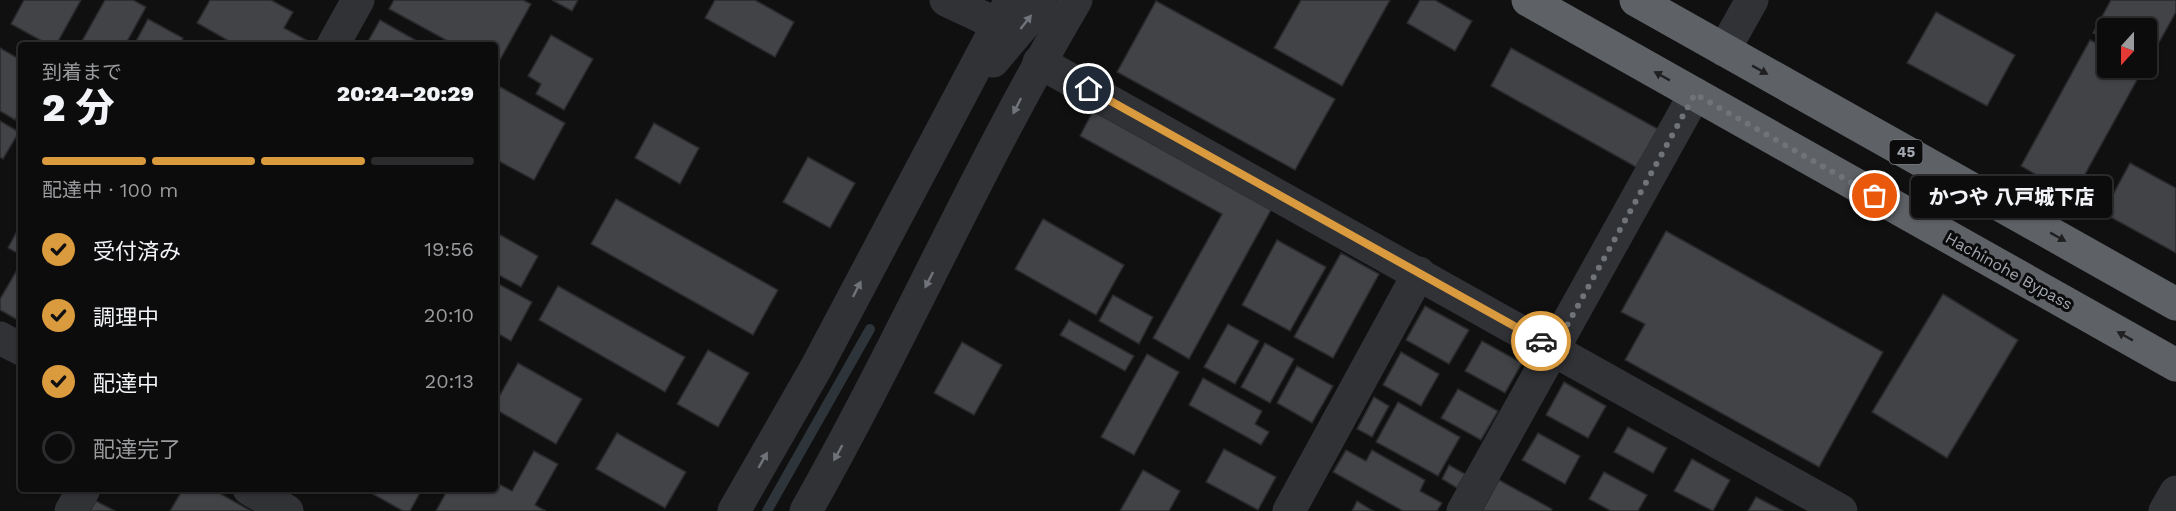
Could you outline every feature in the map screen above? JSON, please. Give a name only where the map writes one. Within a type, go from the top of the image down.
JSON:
[{"type":"highway","name":"Hachinohe Bypass","points":[[1528,0],[2176,365]]},
{"type":"highway","name":"45","points":[[1636,0],[2176,304]]},
{"type":"street","points":[[335,42],[358,0]]},
{"type":"street","points":[[734,511],[816,368],[1004,12],[946,0]]},
{"type":"street","points":[[948,115],[1031,16],[1040,0]]},
{"type":"street","points":[[806,511],[860,415],[1039,62],[1076,0]]},
{"type":"street","points":[[1724,50],[1752,0]]},
{"type":"street","points":[[1039,62],[1841,511]]},
{"type":"street","points":[[1463,511],[1695,94]]},
{"type":"street","points":[[1289,511],[1419,273]]},
{"type":"street","points":[[0,338],[18,347]]},
{"type":"street","points":[[71,511],[82,492]]},
{"type":"street","points":[[254,492],[287,511]]},
{"type":"street","points":[[2165,511],[2176,492]]},
{"type":"building","points":[[24,0],[81,0],[58,42],[44,42],[11,24]]},
{"type":"building","points":[[105,0],[133,0],[146,7],[127,42],[82,41]]},
{"type":"building","points":[[210,0],[271,0],[293,12],[284,28],[310,42],[231,42],[197,23]]},
{"type":"building","points":[[394,0],[523,0],[531,4],[498,63],[498,42],[450,42],[389,9]]},
{"type":"building","points":[[552,0],[578,0],[572,11]]},
{"type":"building","points":[[715,0],[755,0],[794,22],[775,57],[705,18]]},
{"type":"building","points":[[1301,0],[1390,0],[1342,86],[1274,48]]},
{"type":"building","points":[[1420,0],[1435,0],[1472,21],[1455,51],[1407,23]]},
{"type":"building","points":[[2111,0],[2176,0],[2176,12],[2157,46],[2157,18],[2101,18]]},
{"type":"building","points":[[1156,1],[1335,99],[1295,170],[1117,72]]},
{"type":"building","points":[[1936,12],[2015,55],[1987,106],[1907,63]]},
{"type":"building","points":[[148,19],[183,38],[181,42],[136,42]]},
{"type":"building","points":[[380,20],[419,42],[368,42]]},
{"type":"building","points":[[551,35],[593,59],[564,110],[536,94],[541,84],[528,76]]},
{"type":"building","points":[[2090,40],[2097,44],[2097,78],[2138,78],[2073,196],[2021,166]]},
{"type":"building","points":[[0,48],[18,58],[18,115],[15,120],[0,111]]},
{"type":"building","points":[[1511,48],[1658,129],[1636,167],[1491,86]]},
{"type":"building","points":[[498,86],[565,123],[534,180],[498,161]]},
{"type":"building","points":[[1093,111],[1271,210],[1189,359],[1153,338],[1222,214],[1080,136]]},
{"type":"building","points":[[0,121],[18,131],[18,134],[3,159],[0,157]]},
{"type":"building","points":[[654,123],[699,148],[680,184],[635,158]]},
{"type":"building","points":[[808,157],[855,183],[830,228],[783,202]]},
{"type":"building","points":[[2130,163],[2176,188],[2176,253],[2103,213]]},
{"type":"building","points":[[616,199],[778,290],[753,335],[591,244]]},
{"type":"building","points":[[1043,219],[1124,265],[1096,315],[1015,269]]},
{"type":"building","points":[[1666,231],[1883,352],[1819,467],[1625,360],[1645,324],[1621,312]]},
{"type":"building","points":[[16,233],[18,234],[18,253],[8,248]]},
{"type":"building","points":[[498,234],[538,256],[521,287],[498,275]]},
{"type":"building","points":[[1277,240],[1326,267],[1290,331],[1242,305]]},
{"type":"building","points":[[1341,253],[1379,274],[1333,358],[1294,337]]},
{"type":"building","points":[[18,270],[18,320],[0,310],[0,299]]},
{"type":"building","points":[[498,284],[532,302],[511,341],[498,334]]},
{"type":"building","points":[[558,286],[685,357],[665,392],[539,320]]},
{"type":"building","points":[[1943,294],[2018,340],[1947,458],[1872,412]]},
{"type":"building","points":[[1113,295],[1153,317],[1139,344],[1099,321]]},
{"type":"building","points":[[1425,306],[1469,330],[1449,364],[1406,340]]},
{"type":"building","points":[[1069,320],[1134,356],[1125,371],[1060,335]]},
{"type":"building","points":[[1228,324],[1259,341],[1235,384],[1204,367]]},
{"type":"building","points":[[1482,341],[1522,363],[1505,393],[1465,371]]},
{"type":"building","points":[[962,342],[1002,365],[974,415],[934,393]]},
{"type":"building","points":[[1265,343],[1294,359],[1270,403],[1241,387]]},
{"type":"building","points":[[708,350],[749,373],[718,427],[677,404]]},
{"type":"building","points":[[1401,352],[1439,374],[1421,406],[1383,385]]},
{"type":"building","points":[[1147,354],[1179,372],[1134,455],[1101,437]]},
{"type":"building","points":[[518,363],[582,399],[556,444],[498,411],[498,399]]},
{"type":"building","points":[[1297,366],[1333,386],[1312,423],[1277,403]]},
{"type":"building","points":[[1203,378],[1262,411],[1255,424],[1269,432],[1261,445],[1189,405]]},
{"type":"building","points":[[1564,382],[1606,406],[1588,438],[1546,415]]},
{"type":"building","points":[[1458,389],[1498,411],[1481,440],[1441,418]]},
{"type":"building","points":[[1374,397],[1389,406],[1372,437],[1357,429]]},
{"type":"building","points":[[1398,402],[1460,437],[1438,476],[1376,442]]},
{"type":"building","points":[[1628,427],[1667,448],[1653,473],[1614,452]]},
{"type":"building","points":[[617,433],[686,472],[665,508],[596,469]]},
{"type":"building","points":[[1538,433],[1580,456],[1565,484],[1522,460]]},
{"type":"building","points":[[1224,449],[1276,477],[1258,510],[1206,482]]},
{"type":"building","points":[[1346,450],[1366,461],[1372,450],[1425,480],[1420,491],[1442,503],[1437,511],[1403,511],[1333,472]]},
{"type":"building","points":[[534,451],[558,464],[535,505],[546,511],[436,511],[446,492],[498,492],[498,484],[512,491]]},
{"type":"building","points":[[1692,459],[1730,480],[1713,511],[1674,491]]},
{"type":"building","points":[[1449,465],[1465,474],[1457,488],[1442,479]]},
{"type":"building","points":[[1143,470],[1180,491],[1169,511],[1120,511]]},
{"type":"building","points":[[1604,472],[1647,495],[1638,511],[1611,511],[1589,499]]},
{"type":"building","points":[[1499,480],[1552,509],[1551,511],[1482,511]]},
{"type":"building","points":[[181,492],[217,492],[251,511],[170,511]]},
{"type":"building","points":[[369,492],[420,492],[410,511],[403,511]]},
{"type":"building","points":[[1756,497],[1783,511],[1748,511]]},
{"type":"building","points":[[96,501],[115,511],[90,511]]},
{"type":"building","points":[[1357,501],[1373,511],[1352,511]]},
{"type":"waterway","points":[[767,511],[870,329]]},
{"type":"way so far","points":[[1541,341],[1554,349],[1695,94],[1875,196]]},
{"type":"place","name":"かつや 八戸城下店","points":[[1875,196]]},
{"type":"route","points":[[1089,89],[1541,341]]}]
